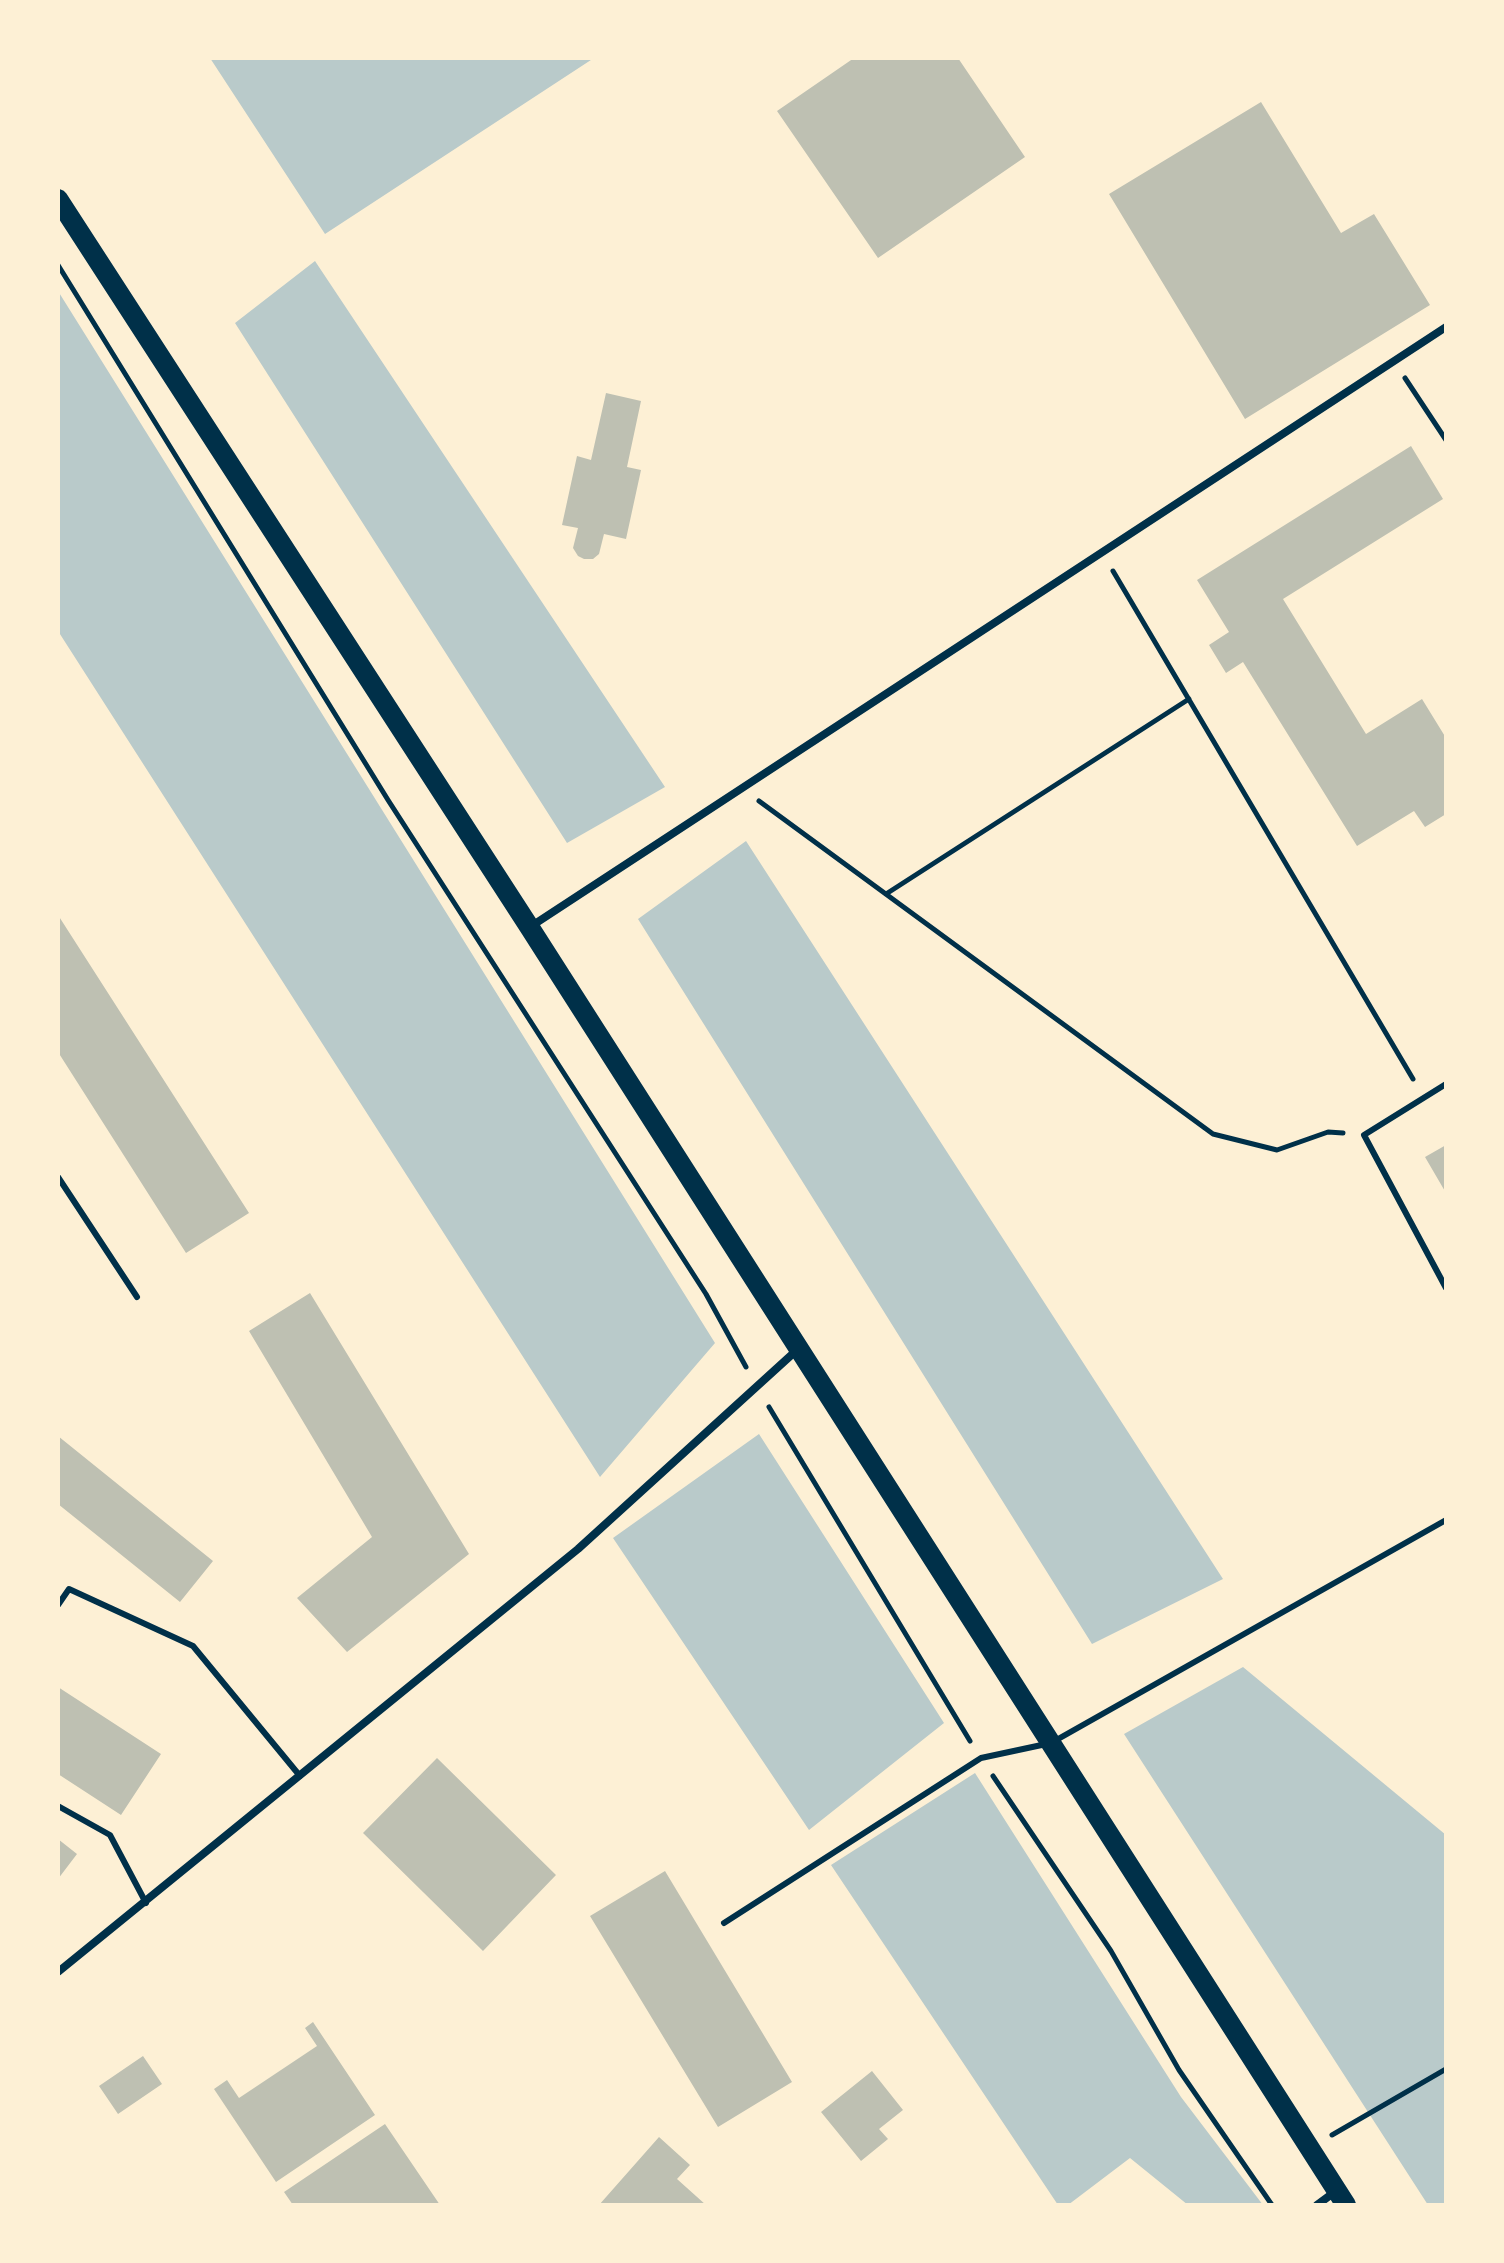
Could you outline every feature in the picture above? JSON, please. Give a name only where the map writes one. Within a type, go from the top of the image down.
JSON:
[{"type":"main road","points":[[58,199],[530,928],[1342,2198]]},
{"type":"street","points":[[530,928],[1446,327]]},
{"type":"street","points":[[58,1972],[578,1549],[798,1348]]},
{"type":"street","points":[[1317,2205],[1342,2198]]},
{"type":"lane","points":[[1446,1084],[1364,1135],[1446,1288]]},
{"type":"lane","points":[[58,1177],[137,1297]]},
{"type":"lane","points":[[724,1923],[981,1758],[1051,1743],[1446,1520]]},
{"type":"lane","points":[[58,1605],[69,1589],[193,1646],[300,1776]]},
{"type":"lane","points":[[58,1806],[110,1835],[146,1903]]},
{"type":"path","points":[[58,265],[388,800],[706,1294],[757,1386],[981,1758],[1111,1951],[1179,2070],[1272,2205]]},
{"type":"path","points":[[1394,361],[1446,440]]},
{"type":"path","points":[[1102,553],[1424,1097]]},
{"type":"path","points":[[886,894],[1189,699]]},
{"type":"path","points":[[742,788],[1213,1134],[1277,1150],[1328,1132],[1364,1135]]},
{"type":"path","points":[[1311,2148],[1446,2069]]},
{"type":"shaded area","points":[[210,58],[594,58],[325,234]]},
{"type":"shaded area","points":[[315,261],[665,787],[567,843],[235,323]]},
{"type":"shaded area","points":[[58,291],[715,1343],[600,1477],[58,631]]},
{"type":"shaded area","points":[[746,841],[1223,1579],[1092,1644],[638,919]]},
{"type":"shaded area","points":[[759,1434],[944,1723],[809,1830],[613,1538]]},
{"type":"shaded area","points":[[1243,1667],[1446,1835],[1446,2205],[1428,2205],[1124,1734]]},
{"type":"shaded area","points":[[975,1773],[1181,2097],[1263,2205],[1188,2205],[1130,2158],[1068,2205],[1058,2205],[831,1865]]},
{"type":"building","points":[[854,58],[958,58],[1025,157],[878,258],[777,111]]},
{"type":"building","points":[[1261,102],[1341,233],[1374,214],[1430,305],[1245,419],[1109,194]]},
{"type":"building","points":[[606,393],[641,401],[627,467],[641,470],[626,539],[604,534],[599,554],[593,559],[584,559],[573,548],[578,528],[562,525],[577,456],[591,460]]},
{"type":"building","points":[[1411,446],[1443,499],[1283,599],[1366,734],[1422,699],[1446,738],[1446,814],[1425,827],[1414,811],[1357,846],[1243,662],[1226,673],[1209,645],[1229,632],[1197,580]]},
{"type":"building","points":[[58,915],[249,1213],[186,1253],[58,1052]]},
{"type":"building","points":[[1446,1145],[1446,1193],[1425,1157]]},
{"type":"building","points":[[310,1293],[469,1554],[347,1652],[297,1598],[372,1537],[249,1331]]},
{"type":"building","points":[[58,1436],[213,1561],[180,1602],[58,1504]]},
{"type":"building","points":[[58,1687],[161,1754],[121,1815],[58,1774]]},
{"type":"building","points":[[437,1758],[556,1875],[483,1951],[363,1833]]},
{"type":"building","points":[[58,1839],[77,1854],[58,1879]]},
{"type":"building","points":[[665,1871],[792,2082],[718,2127],[590,1916]]},
{"type":"building","points":[[313,2022],[375,2115],[276,2182],[214,2089],[227,2080],[239,2098],[317,2046],[305,2028]]},
{"type":"building","points":[[143,2056],[162,2084],[118,2114],[99,2086]]},
{"type":"building","points":[[872,2071],[903,2110],[879,2129],[888,2139],[861,2161],[821,2112]]},
{"type":"building","points":[[385,2124],[440,2205],[293,2205],[284,2192]]},
{"type":"building","points":[[659,2137],[690,2165],[677,2179],[706,2205],[599,2205]]}]
